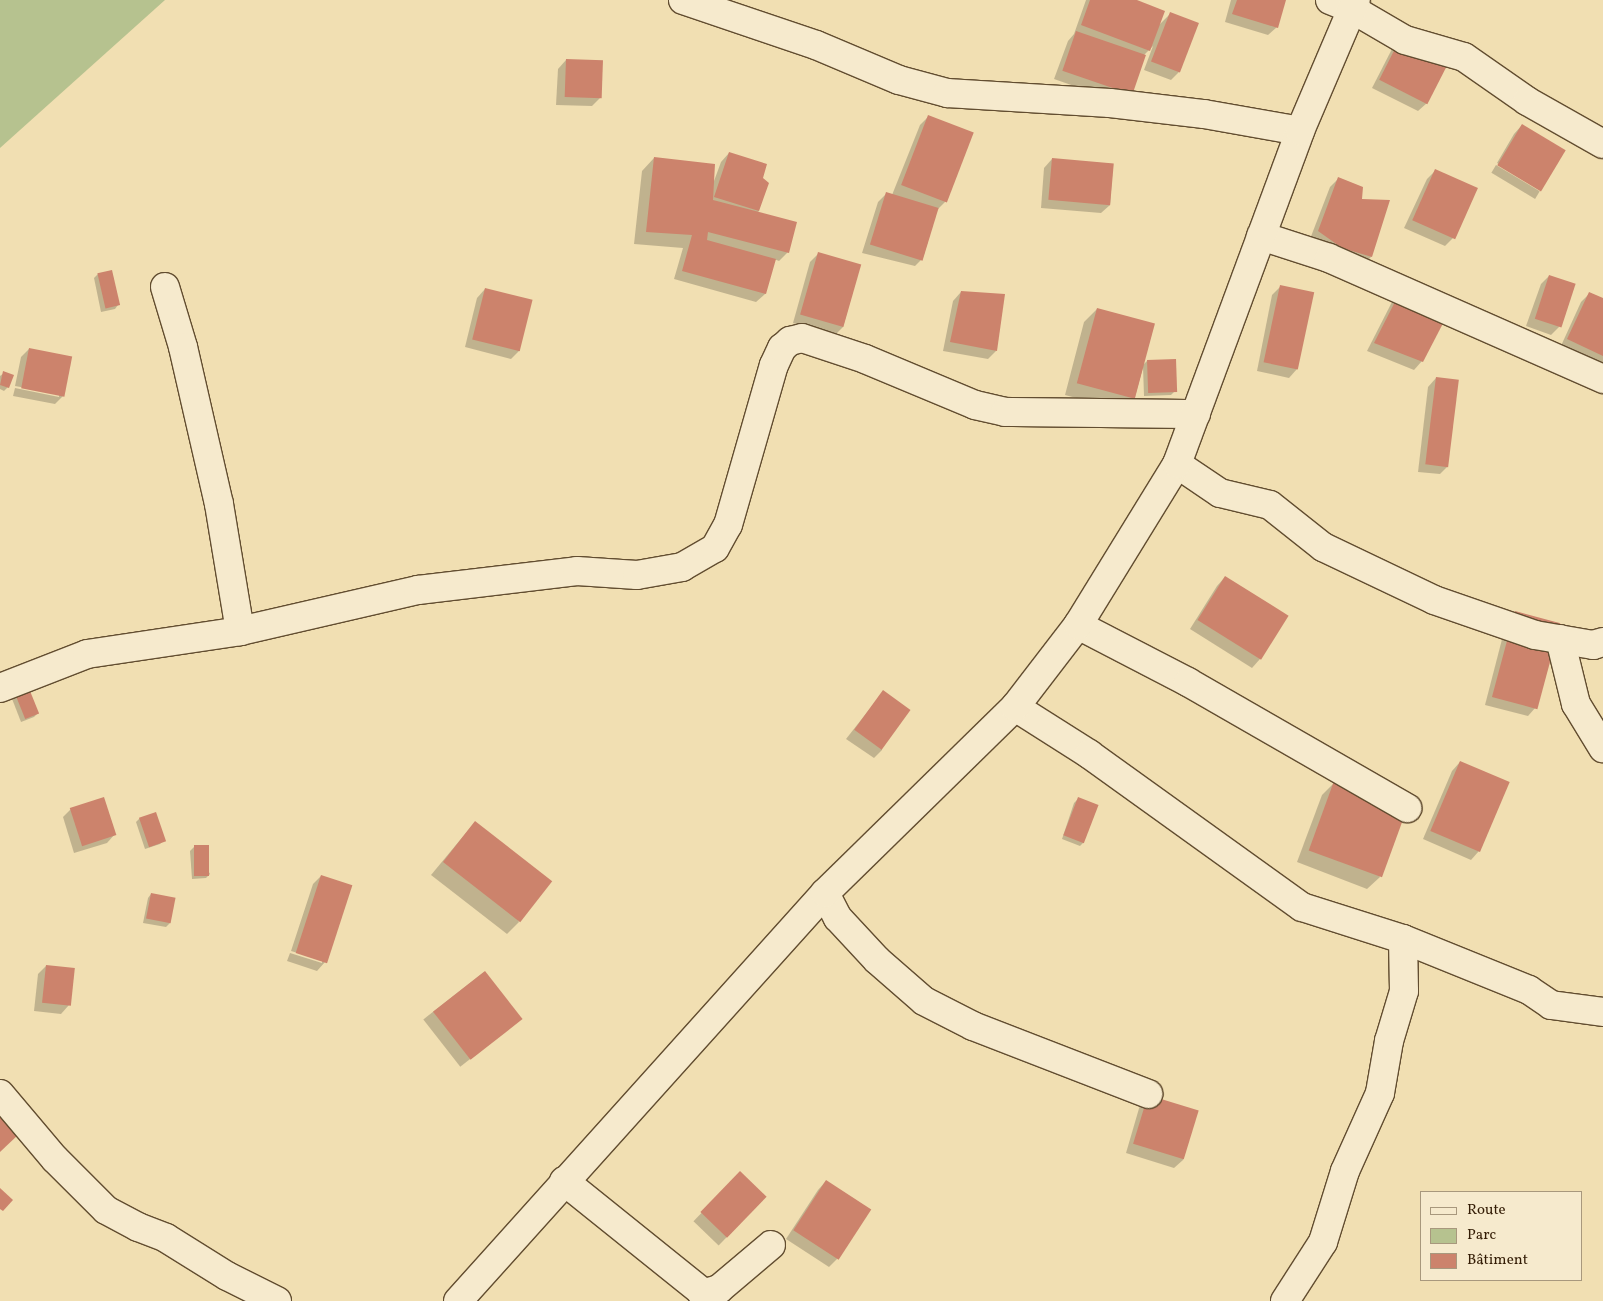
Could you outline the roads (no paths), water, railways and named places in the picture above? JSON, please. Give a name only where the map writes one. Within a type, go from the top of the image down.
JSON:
[{"type":"street","points":[[683,0],[816,45],[899,80],[947,92],[1110,102],[1204,114],[1300,131]]},
{"type":"street","points":[[458,1301],[825,893],[1015,707],[1078,625],[1177,464],[1346,3],[1406,40],[1464,56],[1527,101],[1603,144]]},
{"type":"street","points":[[1261,236],[1329,258],[1603,379]]},
{"type":"street","points":[[166,287],[183,347],[219,504],[240,631]]},
{"type":"street","points":[[0,688],[87,654],[240,631],[418,590],[577,571],[637,575],[682,567],[715,548],[728,526],[774,365],[782,348],[790,341],[802,338],[865,359],[975,404],[1004,412],[1196,414]]},
{"type":"street","points":[[1177,464],[1220,493],[1270,505],[1323,547],[1434,600],[1536,635],[1593,645],[1603,642]]},
{"type":"street","points":[[1078,625],[1188,682],[1407,808]]},
{"type":"street","points":[[1560,639],[1576,704],[1603,748]]},
{"type":"street","points":[[1015,707],[1089,754],[1302,907],[1403,939],[1529,990],[1551,1005],[1603,1012]]},
{"type":"street","points":[[825,893],[838,918],[878,960],[924,1001],[973,1026],[1148,1094]]},
{"type":"street","points":[[1285,1301],[1324,1242],[1345,1171],[1380,1092],[1389,1041],[1404,991],[1403,939]]},
{"type":"street","points":[[0,1094],[55,1158],[106,1210],[138,1227],[166,1238],[227,1276],[277,1301]]},
{"type":"street","points":[[564,1181],[708,1297],[771,1245]]}]
